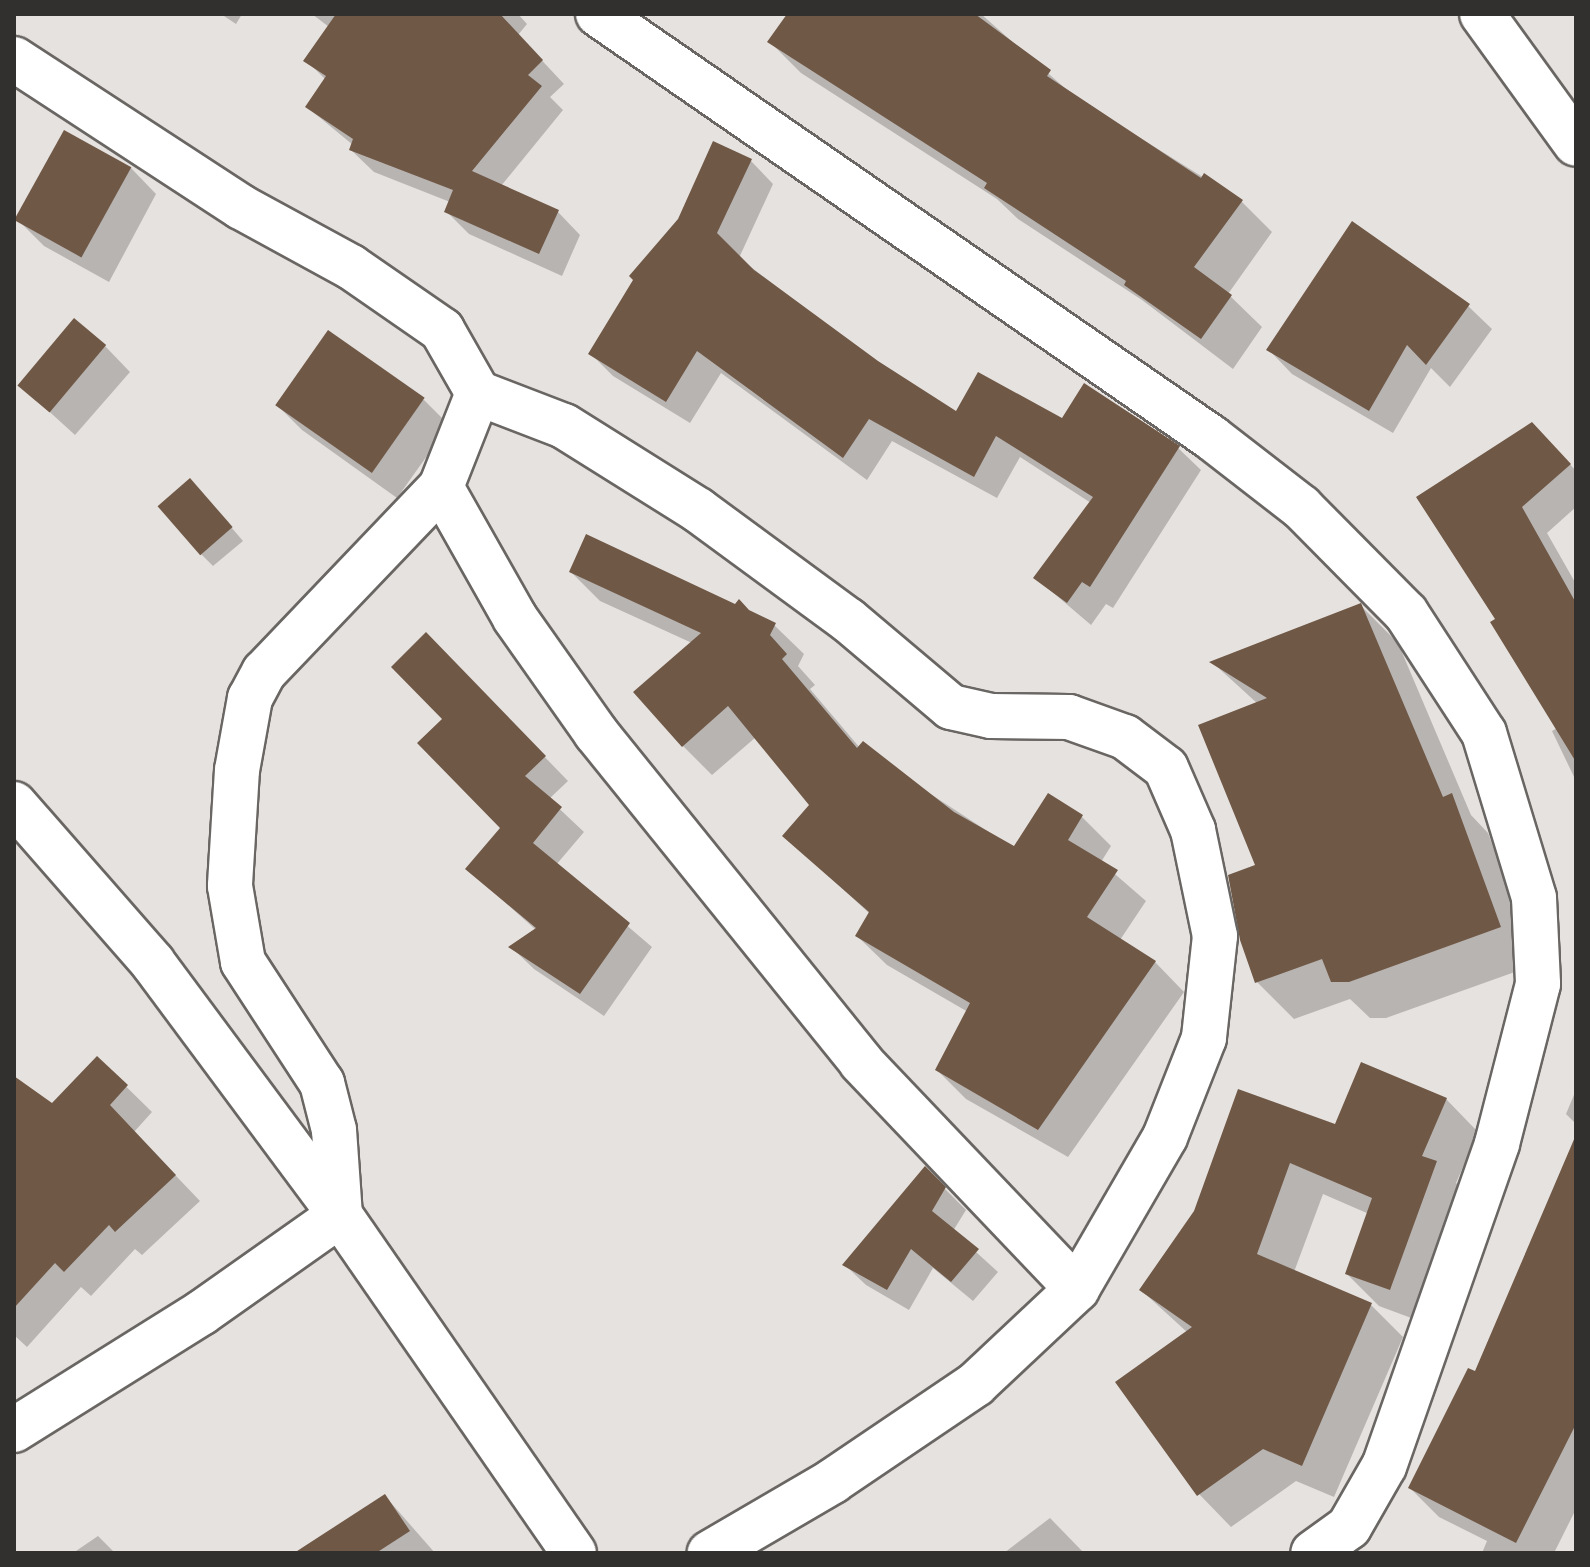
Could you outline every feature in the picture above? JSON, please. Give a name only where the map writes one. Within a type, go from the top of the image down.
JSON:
[{"type":"street","points":[[598,14],[1212,438],[1301,507],[1406,613],[1484,733],[1534,898],[1538,984],[1497,1144],[1384,1466],[1349,1527],[1313,1553]]},
{"type":"street","points":[[1482,14],[1576,144]]},
{"type":"street","points":[[14,59],[241,207],[351,267],[442,330],[478,393],[564,426],[698,510],[848,620],[951,707],[991,716],[1069,717],[1102,726],[1166,768],[1193,830],[1215,936],[1204,1038],[1165,1137],[1077,1289],[976,1384],[833,1481],[710,1553]]},
{"type":"street","points":[[340,1215],[334,1130],[322,1083],[243,962],[230,886],[237,770],[250,698],[264,672],[441,487],[478,393]]},
{"type":"street","points":[[441,487],[515,618],[596,733],[861,1062],[1077,1289]]},
{"type":"street","points":[[14,804],[153,963],[340,1215],[574,1553]]},
{"type":"street","points":[[14,1430],[201,1313],[340,1215]]},
{"type":"building","points":[[336,14],[500,14],[543,60],[528,75],[542,86],[472,171],[559,210],[539,254],[444,212],[453,190],[349,150],[353,139],[305,107],[326,76],[303,61]]},
{"type":"building","points":[[787,14],[975,14],[1051,70],[1047,76],[1201,178],[1204,173],[1243,200],[1194,267],[1232,295],[1201,339],[1124,285],[1126,281],[984,188],[987,183],[767,42]]},
{"type":"building","points":[[64,130],[131,167],[81,257],[14,220]]},
{"type":"building","points":[[713,141],[752,159],[717,233],[754,270],[878,361],[956,411],[978,372],[1062,418],[1084,383],[1180,446],[1090,587],[1082,582],[1067,603],[1033,578],[1093,497],[996,436],[974,477],[869,419],[843,458],[697,351],[666,402],[588,354],[633,280],[629,276],[678,219]]},
{"type":"building","points":[[1352,221],[1470,304],[1426,365],[1407,345],[1369,411],[1266,350]]},
{"type":"building","points":[[74,318],[106,345],[50,412],[17,385]]},
{"type":"building","points":[[328,330],[425,398],[372,473],[275,405]]},
{"type":"building","points":[[1532,422],[1571,464],[1522,507],[1576,603],[1576,762],[1490,622],[1495,619],[1416,497]]},
{"type":"building","points":[[190,478],[233,527],[200,555],[158,506]]},
{"type":"building","points":[[586,534],[735,604],[739,599],[749,610],[776,623],[770,635],[787,654],[782,659],[857,748],[863,741],[954,812],[1014,846],[1048,793],[1083,815],[1068,840],[1118,870],[1087,917],[1156,961],[1038,1130],[935,1070],[970,1003],[855,936],[869,912],[782,836],[809,805],[728,706],[682,747],[633,692],[701,633],[569,572]]},
{"type":"building","points":[[1361,603],[1443,797],[1452,793],[1501,927],[1349,982],[1331,982],[1322,959],[1255,983],[1240,940],[1228,875],[1255,865],[1198,725],[1267,698],[1209,662]]},
{"type":"building","points":[[426,632],[546,756],[525,776],[562,807],[533,843],[630,923],[580,994],[508,947],[536,928],[465,869],[500,828],[417,743],[442,719],[391,667]]},
{"type":"building","points":[[97,1056],[128,1085],[110,1105],[176,1175],[115,1232],[109,1225],[64,1272],[55,1263],[14,1308],[14,1076],[52,1103]]},
{"type":"building","points":[[1361,1062],[1447,1098],[1422,1156],[1437,1161],[1390,1290],[1345,1274],[1372,1198],[1290,1163],[1257,1254],[1372,1303],[1302,1466],[1263,1449],[1197,1496],[1115,1382],[1192,1327],[1139,1290],[1194,1211],[1238,1089],[1335,1124]]},
{"type":"building","points":[[1575,1137],[1576,1424],[1516,1543],[1408,1488],[1468,1368],[1475,1371]]},
{"type":"building","points":[[925,1166],[946,1187],[932,1211],[979,1249],[951,1282],[911,1249],[887,1290],[842,1265]]},
{"type":"building","points":[[385,1494],[410,1531],[376,1553],[294,1553]]}]
